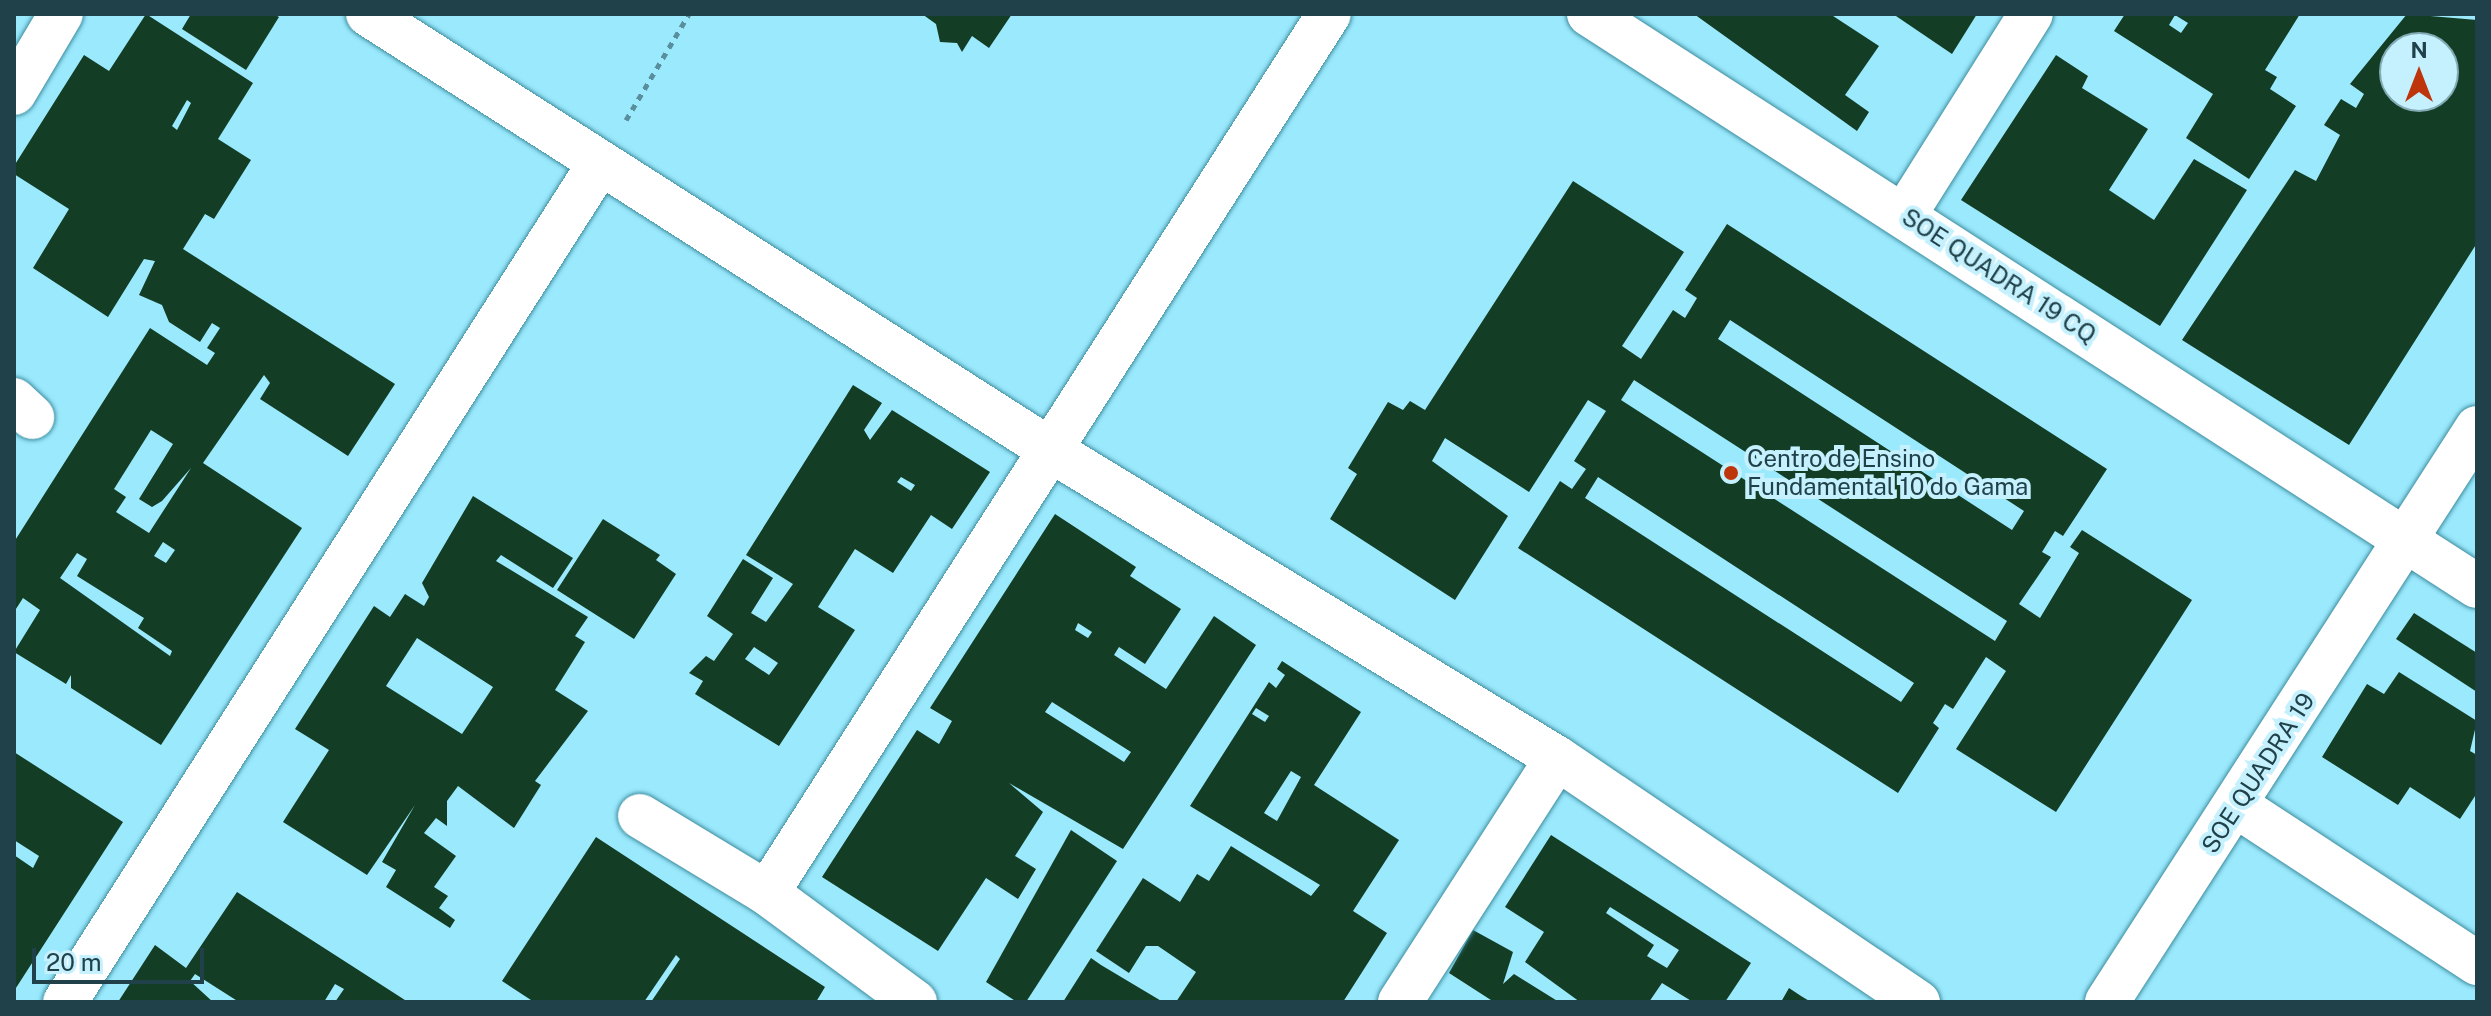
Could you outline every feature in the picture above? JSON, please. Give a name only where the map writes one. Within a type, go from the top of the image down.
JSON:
[{"type":"street","points":[[14,93],[61,14]]},
{"type":"street","points":[[368,14],[598,166],[930,367],[1052,451],[1557,758],[1918,1002]]},
{"type":"street","points":[[767,893],[1329,14]]},
{"type":"street","name":"SOE QUADRA 19 CQ","points":[[1589,14],[1905,214],[2407,541]]},
{"type":"street","points":[[1905,214],[2031,14]]},
{"type":"street","points":[[65,1002],[598,166]]},
{"type":"street","name":"SOE QUADRA 19","points":[[2107,1002],[2237,806],[2477,428]]},
{"type":"street","points":[[2407,541],[2477,586]]},
{"type":"street","points":[[1400,1002],[1557,758]]},
{"type":"street","points":[[2237,806],[2477,963]]},
{"type":"street","points":[[640,816],[767,893],[915,1002]]},
{"type":"path","points":[[598,166],[689,14]]},
{"type":"building","points":[[146,14],[253,83],[218,139],[251,160],[214,219],[205,214],[183,249],[395,384],[348,456],[260,399],[270,383],[264,375],[203,463],[302,528],[161,745],[71,688],[71,675],[66,684],[14,652],[40,610],[23,598],[14,612],[14,542],[150,328],[207,365],[215,353],[207,348],[220,328],[212,323],[200,342],[169,322],[162,305],[139,295],[155,261],[144,259],[108,317],[33,268],[69,209],[14,174],[14,166],[84,55],[109,71]],"holes":[[[187,100],[191,103],[177,130],[172,126]],[[151,430],[173,444],[139,499],[152,507],[162,501],[191,468],[149,533],[116,512],[126,497],[114,489]],[[163,542],[175,550],[166,563],[154,556]],[[77,553],[87,559],[77,576],[144,618],[138,628],[172,651],[170,656],[60,578]]]},
{"type":"building","points":[[191,14],[274,14],[279,17],[246,70],[182,29]]},
{"type":"building","points":[[922,14],[1012,14],[989,48],[972,36],[962,52],[957,43],[940,42],[936,24]]},
{"type":"building","points":[[1694,14],[1830,14],[1879,46],[1845,95],[1869,112],[1857,131]]},
{"type":"building","points":[[1893,14],[1977,14],[1952,54]]},
{"type":"building","points":[[2125,14],[2300,14],[2265,70],[2277,77],[2270,89],[2296,106],[2249,179],[2186,138],[2213,94],[2114,31]],"holes":[[[2175,15],[2188,23],[2181,33],[2169,25]]]},
{"type":"building","points":[[2407,14],[2477,20],[2477,243],[2349,445],[2182,340],[2295,170],[2316,181],[2340,135],[2324,125],[2341,99],[2356,108],[2364,94],[2350,84],[2379,48],[2379,112],[2459,112],[2459,32],[2392,32]]},
{"type":"building","points":[[2056,55],[2088,76],[2082,88],[2148,129],[2109,190],[2154,220],[2194,159],[2247,190],[2160,326],[1961,200]]},
{"type":"building","points":[[1573,181],[1684,252],[1622,346],[1641,359],[1673,310],[1685,318],[1697,298],[1685,290],[1727,224],[2107,469],[2063,536],[2055,531],[2042,552],[2051,557],[2019,604],[2040,618],[2079,553],[2070,547],[2082,530],[2192,600],[2056,812],[1956,749],[2006,671],[1986,657],[1953,709],[1945,704],[1933,723],[1939,728],[1898,793],[1518,548],[1560,481],[1572,489],[1586,469],[1574,461],[1606,411],[1588,400],[1529,492],[1445,438],[1432,461],[1508,516],[1455,600],[1330,519],[1357,474],[1348,468],[1388,402],[1403,410],[1410,401],[1425,410]],"holes":[[[1730,320],[2024,511],[2012,530],[1718,339]],[[1634,380],[2007,621],[1995,641],[1621,400]],[[1598,477],[1914,683],[1901,702],[1585,498]]]},
{"type":"building","points":[[853,385],[882,403],[864,430],[870,440],[892,410],[990,472],[952,529],[931,515],[893,573],[855,549],[818,607],[855,630],[779,746],[695,694],[703,681],[689,673],[706,656],[714,661],[733,634],[707,616],[743,559],[773,578],[751,613],[766,622],[793,584],[746,555]],"holes":[[[901,477],[915,485],[911,491],[897,482]],[[754,647],[778,663],[769,675],[745,659]]]},
{"type":"building","points":[[473,496],[573,558],[553,588],[501,555],[496,561],[588,617],[575,636],[585,642],[555,690],[588,711],[535,781],[541,785],[514,828],[458,786],[447,801],[447,826],[436,818],[424,833],[456,856],[434,887],[448,896],[439,908],[455,920],[450,928],[386,887],[396,870],[382,862],[415,805],[367,875],[283,822],[329,750],[295,729],[374,606],[390,617],[405,594],[424,606],[429,597],[422,583]],"holes":[[[417,638],[493,687],[462,734],[386,686]]]},
{"type":"building","points":[[1055,514],[1136,567],[1130,576],[1181,609],[1145,664],[1119,647],[1114,655],[1166,689],[1214,616],[1256,645],[1123,849],[1009,783],[1043,812],[1015,856],[1036,869],[1018,899],[986,878],[938,951],[822,877],[917,730],[939,744],[952,721],[930,708]],"holes":[[[1078,623],[1092,632],[1088,638],[1075,630]],[[1052,702],[1131,752],[1124,762],[1045,712]]]},
{"type":"building","points":[[603,519],[660,555],[656,560],[676,574],[634,639],[557,590]]},
{"type":"building","points":[[2414,613],[2477,653],[2477,692],[2396,639]]},
{"type":"building","points":[[1282,661],[1361,712],[1314,785],[1399,840],[1353,911],[1387,933],[1343,1002],[1176,1002],[1196,972],[1158,946],[1146,946],[1129,973],[1096,951],[1143,878],[1180,902],[1197,874],[1209,881],[1231,846],[1311,896],[1320,885],[1190,806],[1269,682],[1276,688],[1285,675],[1277,669]],"holes":[[[1256,708],[1269,716],[1265,722],[1252,714]],[[1291,771],[1301,777],[1277,821],[1264,813]]]},
{"type":"building","points":[[2399,672],[2477,721],[2470,751],[2477,755],[2477,793],[2460,819],[2410,787],[2398,805],[2322,757],[2367,684],[2384,694]]},
{"type":"building","points":[[14,752],[123,822],[14,991],[14,855],[33,868],[39,856],[14,840]]},
{"type":"building","points":[[1071,830],[1117,861],[1026,1002],[1017,1002],[986,982]]},
{"type":"building","points":[[1551,835],[1751,963],[1725,1002],[1693,1002],[1662,983],[1649,1002],[1580,1002],[1525,962],[1544,932],[1505,907]],"holes":[[[1610,907],[1679,950],[1667,968],[1647,956],[1654,945],[1606,913]]]},
{"type":"building","points":[[596,837],[825,987],[816,1002],[651,1002],[680,959],[676,955],[644,1002],[534,1002],[502,981]]},
{"type":"building","points":[[237,892],[408,1002],[335,1002],[344,989],[335,984],[324,1002],[239,1002],[195,974],[190,981],[213,1002],[118,1002],[155,945],[186,968]]},
{"type":"building","points":[[1473,930],[1513,952],[1503,984],[1514,974],[1559,1002],[1494,1002],[1449,973]]},
{"type":"building","points":[[1091,958],[1101,965],[1163,1002],[1063,1002]]},
{"type":"building","points":[[1789,988],[1801,996],[1811,1002],[1781,1002]]},
{"type":"place","name":"Centro de Ensino Fundamental 10 do Gama","points":[[1731,473]]}]
